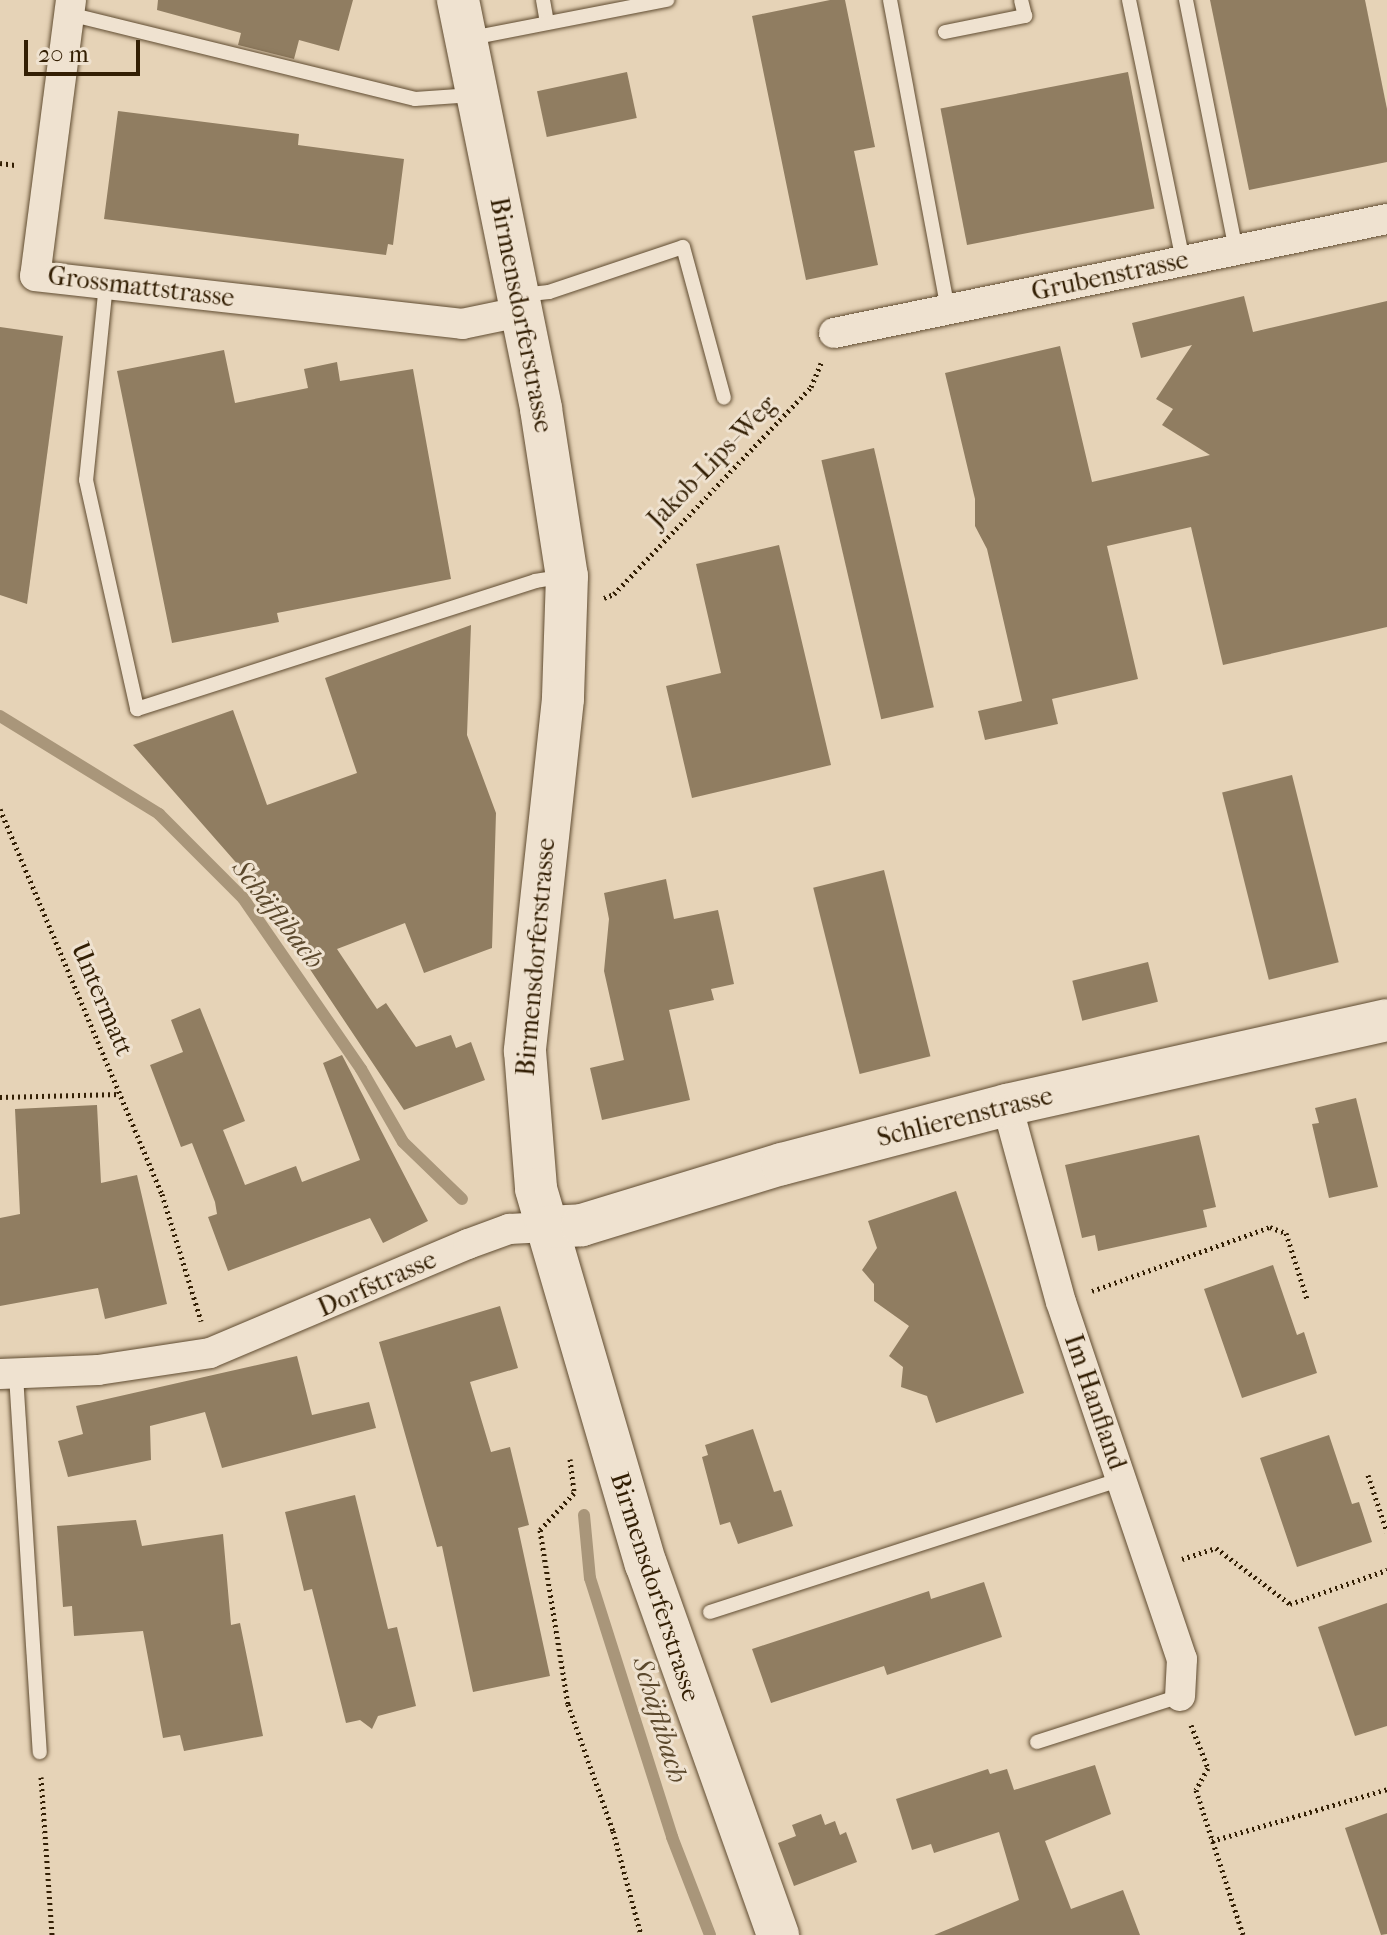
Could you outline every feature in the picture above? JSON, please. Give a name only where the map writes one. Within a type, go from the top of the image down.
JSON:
[{"type":"main road","name":"Birmensdorferstrasse","points":[[462,19],[518,304],[582,588],[563,699],[525,1051],[527,1124],[547,1227],[641,1551],[778,1935]]},
{"type":"main road","name":"Schlierenstrasse","points":[[547,1227],[582,1225],[782,1164],[1007,1105],[1387,1020]]},
{"type":"street","name":"Grossmattstrasse","points":[[70,7],[35,276],[462,324],[518,304]]},
{"type":"street","name":"Grubenstrasse","points":[[834,333],[1387,219]]},
{"type":"street","name":"Im Hanfland","points":[[1007,1105],[1061,1302],[1182,1659],[1180,1696]]},
{"type":"street","name":"Dorfstrasse","points":[[8,1374],[98,1370],[210,1353],[468,1244],[509,1229],[547,1227]]},
{"type":"lane","points":[[543,0],[547,23]]},
{"type":"lane","points":[[462,19],[547,23],[667,0]]},
{"type":"lane","points":[[890,0],[948,309]]},
{"type":"lane","points":[[945,32],[1025,16],[1021,0]]},
{"type":"lane","points":[[1129,0],[1183,261]]},
{"type":"lane","points":[[1186,0],[1236,250]]},
{"type":"lane","points":[[70,7],[415,99],[477,94]]},
{"type":"lane","points":[[518,304],[683,247],[724,398]]},
{"type":"lane","points":[[106,284],[86,480],[137,709],[535,581],[582,588]]},
{"type":"lane","points":[[8,1374],[40,1752]]},
{"type":"lane","points":[[710,1612],[1122,1479]]},
{"type":"lane","points":[[1037,1742],[1180,1696]]},
{"type":"path","name":"Jakob-Lips-Weg","points":[[582,588],[614,594],[811,387],[834,333]]},
{"type":"path","name":"Untermatt","points":[[0,809],[120,1094],[0,1097]]},
{"type":"path","points":[[120,1094],[162,1194],[210,1353]]},
{"type":"path","points":[[1061,1302],[1270,1227],[1286,1233],[1307,1299]]},
{"type":"path","points":[[570,1451],[574,1493],[540,1530],[568,1704],[613,1831],[641,1935]]},
{"type":"path","points":[[1368,1475],[1387,1532]]},
{"type":"path","points":[[1153,1568],[1216,1548],[1290,1604],[1387,1570]]},
{"type":"path","points":[[1180,1696],[1208,1768],[1196,1790],[1243,1935]]},
{"type":"path","points":[[40,1752],[52,1935]]},
{"type":"path","points":[[1212,1841],[1387,1789]]},
{"type":"building","points":[[158,0],[353,0],[339,51],[299,40],[294,59],[238,45],[241,33],[157,10]]},
{"type":"building","points":[[830,0],[845,0],[875,147],[854,151],[878,265],[806,280],[752,16]]},
{"type":"building","points":[[1210,0],[1365,0],[1387,109],[1387,162],[1249,190]]},
{"type":"building","points":[[627,72],[637,118],[547,137],[537,91]]},
{"type":"building","points":[[1128,72],[1155,208],[967,245],[941,108]]},
{"type":"building","points":[[118,111],[299,134],[298,145],[404,159],[393,245],[388,244],[386,255],[104,219]]},
{"type":"building","points":[[1244,296],[1253,332],[1387,301],[1387,627],[1223,665],[1191,527],[1107,546],[1138,679],[1052,699],[1058,724],[985,740],[978,711],[1022,701],[987,549],[975,526],[975,499],[945,373],[1060,346],[1092,482],[1210,455],[1162,425],[1173,409],[1156,399],[1192,345],[1141,358],[1132,323]]},
{"type":"building","points":[[0,327],[63,336],[27,604],[0,595]]},
{"type":"building","points":[[224,350],[235,403],[308,388],[304,369],[337,362],[340,381],[413,369],[451,579],[277,613],[279,622],[172,643],[117,371]]},
{"type":"building","points":[[874,448],[934,707],[881,719],[821,460]]},
{"type":"building","points":[[779,545],[831,765],[692,798],[666,686],[721,673],[696,564]]},
{"type":"building","points":[[471,625],[467,735],[496,813],[492,948],[424,973],[405,923],[337,949],[377,1009],[386,1003],[416,1047],[451,1035],[456,1048],[471,1042],[485,1080],[404,1110],[247,875],[133,745],[233,710],[267,805],[357,773],[325,678]]},
{"type":"building","points":[[1292,775],[1339,962],[1269,980],[1222,792]]},
{"type":"building","points":[[884,870],[930,1056],[860,1074],[813,888]]},
{"type":"building","points":[[666,879],[674,919],[718,910],[734,984],[711,989],[714,1000],[669,1010],[690,1100],[602,1120],[590,1068],[624,1060],[604,971],[609,919],[604,893]]},
{"type":"building","points":[[1148,962],[1158,1002],[1082,1021],[1072,981]]},
{"type":"building","points":[[200,1008],[245,1121],[223,1130],[245,1185],[296,1166],[302,1182],[360,1160],[323,1063],[342,1055],[428,1221],[383,1243],[370,1218],[228,1271],[208,1217],[217,1214],[215,1202],[192,1143],[181,1147],[150,1065],[183,1052],[171,1020]]},
{"type":"building","points":[[1356,1098],[1378,1187],[1329,1198],[1312,1124],[1319,1123],[1315,1108]]},
{"type":"building","points":[[97,1105],[101,1183],[137,1175],[167,1304],[105,1319],[98,1288],[0,1306],[0,1218],[20,1214],[15,1109]]},
{"type":"building","points":[[1199,1135],[1216,1207],[1203,1210],[1207,1227],[1098,1251],[1095,1235],[1082,1238],[1065,1165]]},
{"type":"building","points":[[956,1191],[1024,1393],[936,1423],[927,1396],[901,1387],[903,1367],[889,1356],[909,1326],[874,1301],[874,1284],[862,1270],[877,1248],[868,1221]]},
{"type":"building","points":[[1273,1265],[1297,1335],[1304,1332],[1317,1373],[1242,1398],[1204,1289]]},
{"type":"building","points":[[500,1306],[518,1368],[470,1382],[491,1452],[510,1447],[529,1525],[518,1528],[550,1676],[473,1692],[442,1546],[437,1547],[379,1342]]},
{"type":"building","points":[[297,1356],[312,1415],[369,1402],[376,1428],[222,1468],[205,1412],[150,1426],[151,1460],[68,1477],[58,1441],[83,1434],[76,1406]]},
{"type":"building","points":[[753,1429],[774,1492],[781,1490],[793,1526],[738,1544],[730,1522],[720,1525],[702,1457],[708,1455],[705,1445]]},
{"type":"building","points":[[1329,1435],[1352,1504],[1359,1502],[1372,1542],[1297,1567],[1260,1458]]},
{"type":"building","points":[[355,1495],[388,1629],[397,1627],[416,1706],[378,1716],[372,1729],[360,1720],[346,1723],[312,1589],[304,1591],[285,1512]]},
{"type":"building","points":[[136,1520],[142,1546],[223,1534],[231,1625],[240,1623],[263,1736],[184,1751],[180,1735],[163,1738],[143,1631],[74,1636],[72,1606],[63,1607],[57,1526]]},
{"type":"building","points":[[984,1582],[1002,1637],[887,1675],[884,1666],[771,1703],[752,1649],[929,1591],[931,1599]]},
{"type":"building","points":[[1387,1603],[1387,1726],[1355,1736],[1318,1627]]},
{"type":"building","points":[[1095,1765],[1111,1814],[1045,1841],[1071,1909],[1123,1890],[1140,1935],[934,1935],[1019,1900],[999,1832],[934,1853],[931,1844],[912,1850],[896,1799],[988,1769],[990,1774],[1007,1769],[1014,1790]]},
{"type":"building","points":[[1387,1813],[1387,1934],[1381,1935],[1345,1828]]},
{"type":"building","points":[[821,1814],[825,1825],[835,1821],[840,1835],[846,1832],[857,1862],[794,1886],[778,1843],[796,1836],[792,1825]]},
{"type":"waterway","name":"Schäflibach","points":[[0,716],[159,814],[243,898],[361,1069],[403,1142],[462,1199]]},
{"type":"waterway","name":"Schäflibach","points":[[584,1515],[590,1578],[672,1837],[710,1935]]}]
